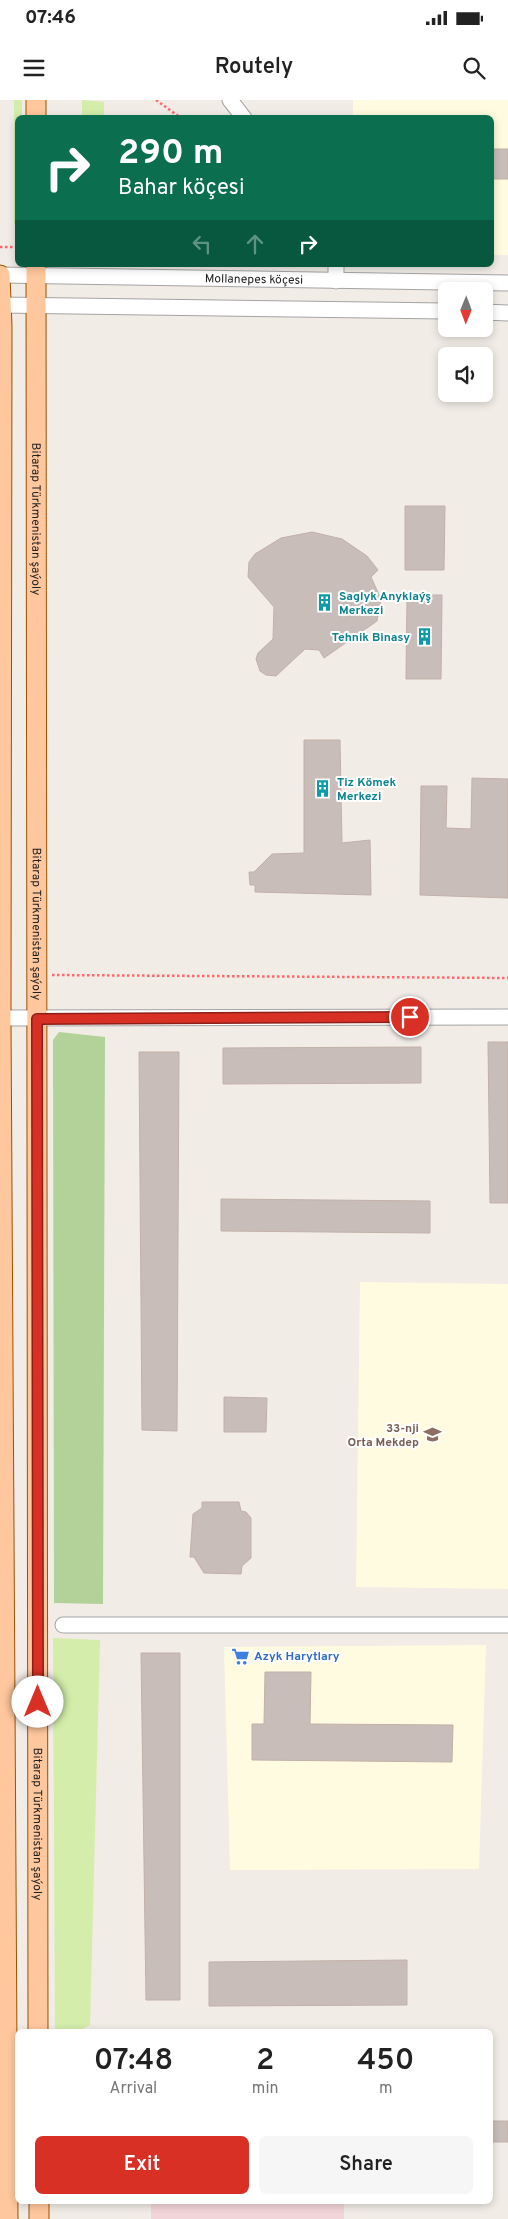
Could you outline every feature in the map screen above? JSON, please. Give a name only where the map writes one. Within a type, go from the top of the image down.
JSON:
[{"type":"main road","points":[[36,100],[36,115]]},
{"type":"main road","name":"Bitarap Türkmenistan şaýoly","points":[[36,270],[38,2029]]},
{"type":"main road","points":[[0,275],[1,1018],[8,2219]]},
{"type":"main road","points":[[39,2204],[39,2219]]},
{"type":"street","points":[[230,100],[242,115]]},
{"type":"street","points":[[336,267],[336,281]]},
{"type":"street","name":"Mollanepes köçesi","points":[[0,275],[36,270],[336,281],[508,283]]},
{"type":"street","points":[[1,305],[36,304],[438,312]]},
{"type":"street","points":[[493,312],[508,312]]},
{"type":"street","points":[[1,1018],[508,1017]]},
{"type":"street","points":[[63,1624],[508,1625]]},
{"type":"path","points":[[156,100],[177,115]]},
{"type":"path","points":[[0,248],[15,247]]},
{"type":"path","points":[[37,975],[508,978]]},
{"type":"shaded area","points":[[353,100],[508,100],[508,255],[494,255],[494,115],[353,115]]},
{"type":"shaded area","name":"33-nji Orta Mekdep","points":[[360,1282],[508,1284],[508,1589],[356,1587]]},
{"type":"shaded area","points":[[486,1645],[479,1869],[230,1870],[224,1647]]},
{"type":"shaded area","points":[[151,2204],[344,2204],[344,2219],[151,2219]]},
{"type":"green space","points":[[14,100],[22,100],[22,115],[15,115],[14,224]]},
{"type":"green space","points":[[82,100],[104,102],[104,115],[82,115]]},
{"type":"green space","points":[[59,1032],[105,1037],[103,1604],[54,1603],[53,1040]]},
{"type":"green space","points":[[53,1638],[100,1640],[90,2025],[82,2029],[55,2029]]},
{"type":"building","points":[[494,149],[508,149],[508,179],[494,179]]},
{"type":"building","points":[[405,506],[445,506],[444,570],[405,570]]},
{"type":"building","name":"Saglyk Anyklaýş Merkezi","points":[[312,532],[342,539],[367,556],[378,570],[371,577],[381,599],[377,621],[324,658],[319,650],[305,649],[276,676],[266,675],[260,671],[256,659],[258,653],[273,639],[274,607],[248,577],[249,562],[255,554],[281,538]]},
{"type":"building","name":"Tehnik Binasy","points":[[407,595],[442,595],[441,679],[406,679]]},
{"type":"building","name":"Tiz Kömek Merkezi","points":[[304,740],[340,740],[342,843],[370,840],[371,895],[255,892],[255,885],[250,885],[249,872],[254,872],[272,854],[304,853]]},
{"type":"building","points":[[472,778],[508,779],[508,898],[420,895],[421,786],[447,786],[446,828],[471,829]]},
{"type":"building","points":[[488,1042],[508,1042],[508,1203],[490,1203]]},
{"type":"building","points":[[421,1047],[421,1083],[223,1084],[223,1048]]},
{"type":"building","points":[[139,1052],[179,1052],[177,1431],[142,1430]]},
{"type":"building","points":[[221,1199],[430,1201],[430,1233],[221,1231]]},
{"type":"building","points":[[224,1397],[267,1398],[266,1432],[224,1432]]},
{"type":"building","points":[[202,1502],[239,1502],[241,1511],[246,1512],[251,1518],[251,1558],[242,1566],[241,1574],[204,1573],[194,1557],[190,1557],[193,1514],[202,1508]]},
{"type":"building","points":[[141,1653],[180,1653],[180,2000],[146,2000]]},
{"type":"building","points":[[265,1672],[311,1672],[310,1724],[453,1725],[452,1762],[252,1760],[252,1724],[264,1724]]},
{"type":"building","points":[[407,1960],[407,2005],[209,2006],[209,1962]]},
{"type":"building","points":[[493,2121],[508,2121],[508,2142],[493,2142]]},
{"type":"place","name":"Saglyk Anyklaýş Merkezi","points":[[325,603]]},
{"type":"place","name":"Tehnik Binasy","points":[[424,637]]},
{"type":"place","name":"Tiz Kömek Merkezi","points":[[323,789]]},
{"type":"place","name":"33-nji Orta Mekdep","points":[[433,1435]]},
{"type":"place","name":"Azyk Harytlary","points":[[240,1656]]},
{"type":"route","points":[[38,1702],[37,1019],[410,1017]]}]
